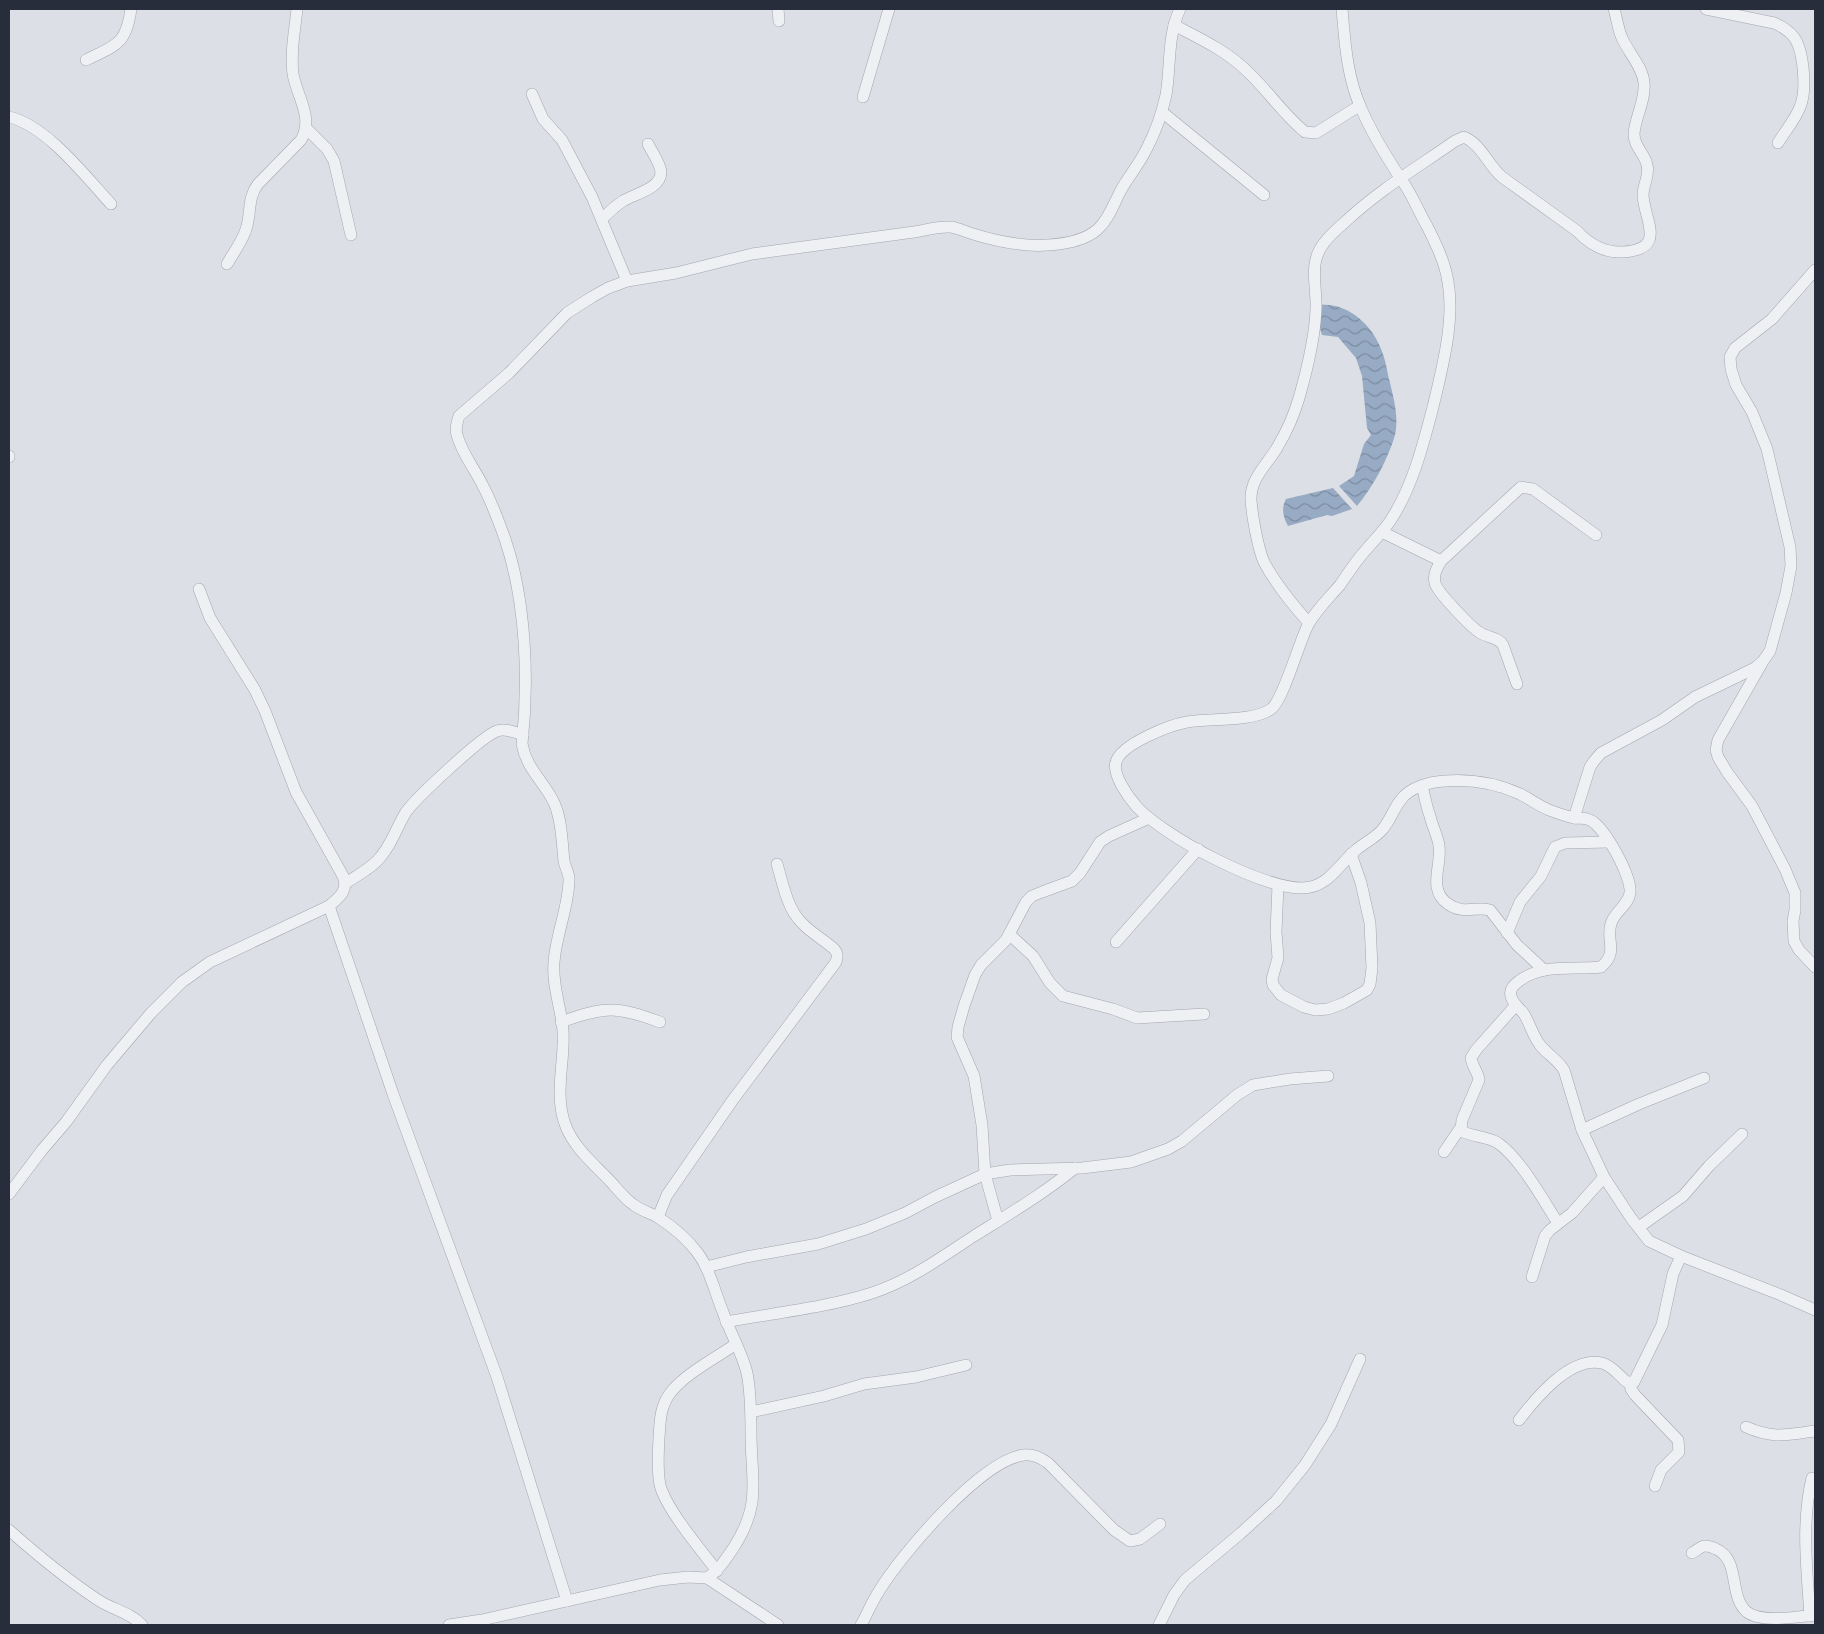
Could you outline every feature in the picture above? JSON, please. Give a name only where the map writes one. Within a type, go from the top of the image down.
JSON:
[{"type":"street","points":[[86,60],[122,39],[129,27],[131,9]]},
{"type":"street","points":[[227,264],[247,227],[252,191],[301,140],[306,128],[305,114],[293,74],[297,9]]},
{"type":"street","points":[[778,9],[779,21]]},
{"type":"street","points":[[863,97],[889,9]]},
{"type":"street","points":[[707,1578],[717,1571],[740,1537],[752,1509],[754,1490],[751,1412],[747,1374],[706,1268],[690,1243],[658,1217],[633,1204],[624,1196],[586,1156],[565,1126],[559,1096],[563,1048],[562,1022],[555,992],[554,963],[569,877],[564,863],[555,804],[530,767],[523,753],[525,668],[516,578],[505,539],[484,487],[462,448],[457,434],[456,426],[459,416],[510,373],[567,313],[592,296],[627,281],[676,273],[752,254],[914,232],[937,227],[952,227],[980,236],[1030,245],[1049,245],[1084,237],[1097,231],[1109,214],[1127,179],[1147,150],[1162,112],[1166,94],[1174,25],[1180,9]]},
{"type":"street","points":[[1342,9],[1350,76],[1359,106],[1381,148],[1404,183],[1439,250],[1446,270],[1450,298],[1447,347],[1416,466],[1397,510],[1382,532],[1357,560],[1309,623],[1277,702],[1269,711],[1236,718],[1185,722],[1165,728],[1139,741],[1118,757],[1115,764],[1119,781],[1136,806],[1149,818],[1198,849],[1252,876],[1278,885],[1307,888],[1322,884],[1335,873],[1351,854],[1386,826],[1401,799],[1422,786],[1443,781],[1487,783],[1519,794],[1547,809],[1574,818],[1592,820],[1609,842],[1627,875],[1630,886],[1627,902],[1611,923],[1612,945],[1608,960],[1600,967],[1544,970],[1523,978],[1514,984],[1510,994],[1524,1014],[1541,1046],[1564,1070],[1582,1130],[1604,1177],[1649,1241],[1681,1256],[1815,1310]]},
{"type":"street","points":[[1309,623],[1285,596],[1263,561],[1251,498],[1253,484],[1277,448],[1291,421],[1305,374],[1316,308],[1313,277],[1323,243],[1351,216],[1400,178],[1464,137],[1472,142],[1496,172],[1577,231],[1587,242],[1610,252],[1637,250],[1644,246],[1649,240],[1651,232],[1644,199],[1644,183],[1648,172],[1647,164],[1635,139],[1634,132],[1644,91],[1644,81],[1641,71],[1622,39],[1614,9]]},
{"type":"street","points":[[1706,9],[1774,23],[1783,27],[1794,36],[1799,49],[1803,76],[1803,96],[1801,106],[1778,143]]},
{"type":"street","points":[[1174,25],[1221,50],[1232,58],[1249,72],[1305,132],[1316,133],[1359,106]]},
{"type":"street","points":[[532,94],[543,119],[562,140],[592,197],[627,281]]},
{"type":"street","points":[[1162,112],[1264,195]]},
{"type":"street","points":[[9,117],[27,125],[44,136],[74,163],[110,204]]},
{"type":"street","points":[[306,128],[327,149],[334,162],[351,235]]},
{"type":"street","points":[[602,218],[622,202],[649,189],[659,179],[661,173],[659,166],[648,144]]},
{"type":"street","points":[[1815,270],[1772,319],[1735,348],[1730,357],[1731,369],[1736,385],[1752,412],[1767,449],[1790,547],[1791,566],[1786,593],[1770,651],[1718,740],[1716,750],[1727,772],[1752,806],[1786,869],[1795,893],[1794,942],[1798,950],[1815,967]]},
{"type":"street","points":[[1517,684],[1506,653],[1499,640],[1477,631],[1437,589],[1434,577],[1436,569],[1521,487],[1526,486],[1533,489],[1596,535]]},
{"type":"street","points":[[1382,532],[1442,562]]},
{"type":"street","points":[[199,589],[210,618],[255,690],[296,792],[346,882]]},
{"type":"street","points":[[1574,818],[1590,768],[1594,760],[1601,753],[1662,720],[1695,697],[1755,668],[1763,661]]},
{"type":"street","points":[[9,1194],[66,1122],[107,1065],[182,982],[210,962],[329,906],[342,893],[346,882],[377,861],[389,844],[407,811],[441,777],[487,736],[506,730],[523,734]]},
{"type":"street","points":[[1422,786],[1439,845],[1436,881],[1438,890],[1449,905],[1463,910],[1490,910],[1517,945],[1544,970]]},
{"type":"street","points":[[998,1221],[985,1174],[982,1125],[974,1076],[957,1037],[964,1006],[981,964],[999,949],[1026,902],[1032,896],[1072,881],[1080,873],[1100,842],[1149,818]]},
{"type":"street","points":[[1507,933],[1518,907],[1541,876],[1554,847],[1565,843],[1609,842]]},
{"type":"street","points":[[1116,942],[1198,849]]},
{"type":"street","points":[[1278,885],[1276,932],[1278,958],[1272,979],[1273,984],[1281,995],[1304,1007],[1315,1010],[1328,1009],[1344,1003],[1367,990],[1370,984],[1372,968],[1370,923],[1361,883],[1351,854]]},
{"type":"street","points":[[658,1217],[667,1195],[732,1101],[838,957],[837,952],[807,927],[794,913],[789,904],[777,864]]},
{"type":"street","points":[[329,906],[393,1094],[497,1377],[567,1601]]},
{"type":"street","points":[[1009,934],[1034,956],[1050,983],[1063,996],[1113,1009],[1137,1018],[1204,1014]]},
{"type":"street","points":[[1444,1152],[1461,1127],[1479,1080],[1471,1058],[1516,1005]]},
{"type":"street","points":[[562,1022],[584,1013],[612,1008],[636,1013],[660,1022]]},
{"type":"street","points":[[706,1268],[746,1257],[818,1244],[866,1229],[905,1213],[985,1174],[1010,1170],[1075,1168],[1131,1162],[1168,1149],[1189,1136],[1237,1095],[1253,1085],[1290,1079],[1328,1076]]},
{"type":"street","points":[[1582,1130],[1639,1104],[1704,1078]]},
{"type":"street","points":[[1461,1127],[1462,1131],[1491,1139],[1506,1150],[1517,1161],[1558,1223]]},
{"type":"street","points":[[1638,1227],[1683,1196],[1708,1166],[1742,1134]]},
{"type":"street","points":[[726,1322],[843,1300],[874,1292],[896,1283],[934,1262],[1052,1187],[1075,1168]]},
{"type":"street","points":[[1532,1277],[1545,1236],[1572,1213],[1604,1177]]},
{"type":"street","points":[[1630,1383],[1634,1382],[1638,1377],[1662,1325],[1673,1274],[1681,1256]]},
{"type":"street","points":[[717,1571],[694,1542],[663,1492],[658,1469],[660,1414],[664,1402],[681,1382],[736,1344]]},
{"type":"street","points":[[1159,1625],[1174,1595],[1185,1580],[1242,1533],[1276,1501],[1305,1465],[1331,1424],[1360,1359]]},
{"type":"street","points":[[1519,1420],[1546,1387],[1565,1374],[1588,1364],[1603,1363],[1630,1383],[1635,1395],[1678,1440],[1679,1452],[1661,1470],[1655,1486]]},
{"type":"street","points":[[751,1412],[824,1396],[864,1384],[916,1377],[966,1365]]},
{"type":"street","points":[[1746,1427],[1762,1434],[1775,1436],[1815,1431]]},
{"type":"street","points":[[861,1625],[878,1592],[899,1562],[949,1505],[990,1471],[1024,1455],[1037,1456],[1048,1463],[1114,1530],[1130,1541],[1140,1539],[1160,1524]]},
{"type":"street","points":[[1692,1553],[1705,1546],[1714,1548],[1725,1555],[1730,1561],[1739,1600],[1747,1611],[1754,1615],[1786,1618],[1813,1616],[1805,1526],[1806,1506],[1812,1478]]},
{"type":"street","points":[[9,1530],[30,1549],[100,1602],[126,1612],[142,1625]]},
{"type":"street","points":[[449,1625],[517,1613],[660,1580],[688,1577],[707,1578],[778,1625]]},
{"type":"street","points":[[517,1613],[519,1625]]},
{"type":"water","points":[[1321,305],[1331,305],[1349,312],[1358,317],[1372,332],[1384,357],[1394,402],[1396,429],[1392,444],[1374,482],[1357,506],[1339,486],[1354,476],[1364,444],[1371,435],[1367,428],[1362,376],[1356,358],[1338,337],[1322,335],[1319,325]]},
{"type":"water","points":[[1333,488],[1352,509],[1332,516],[1327,515],[1288,526],[1283,512],[1286,499]]}]
